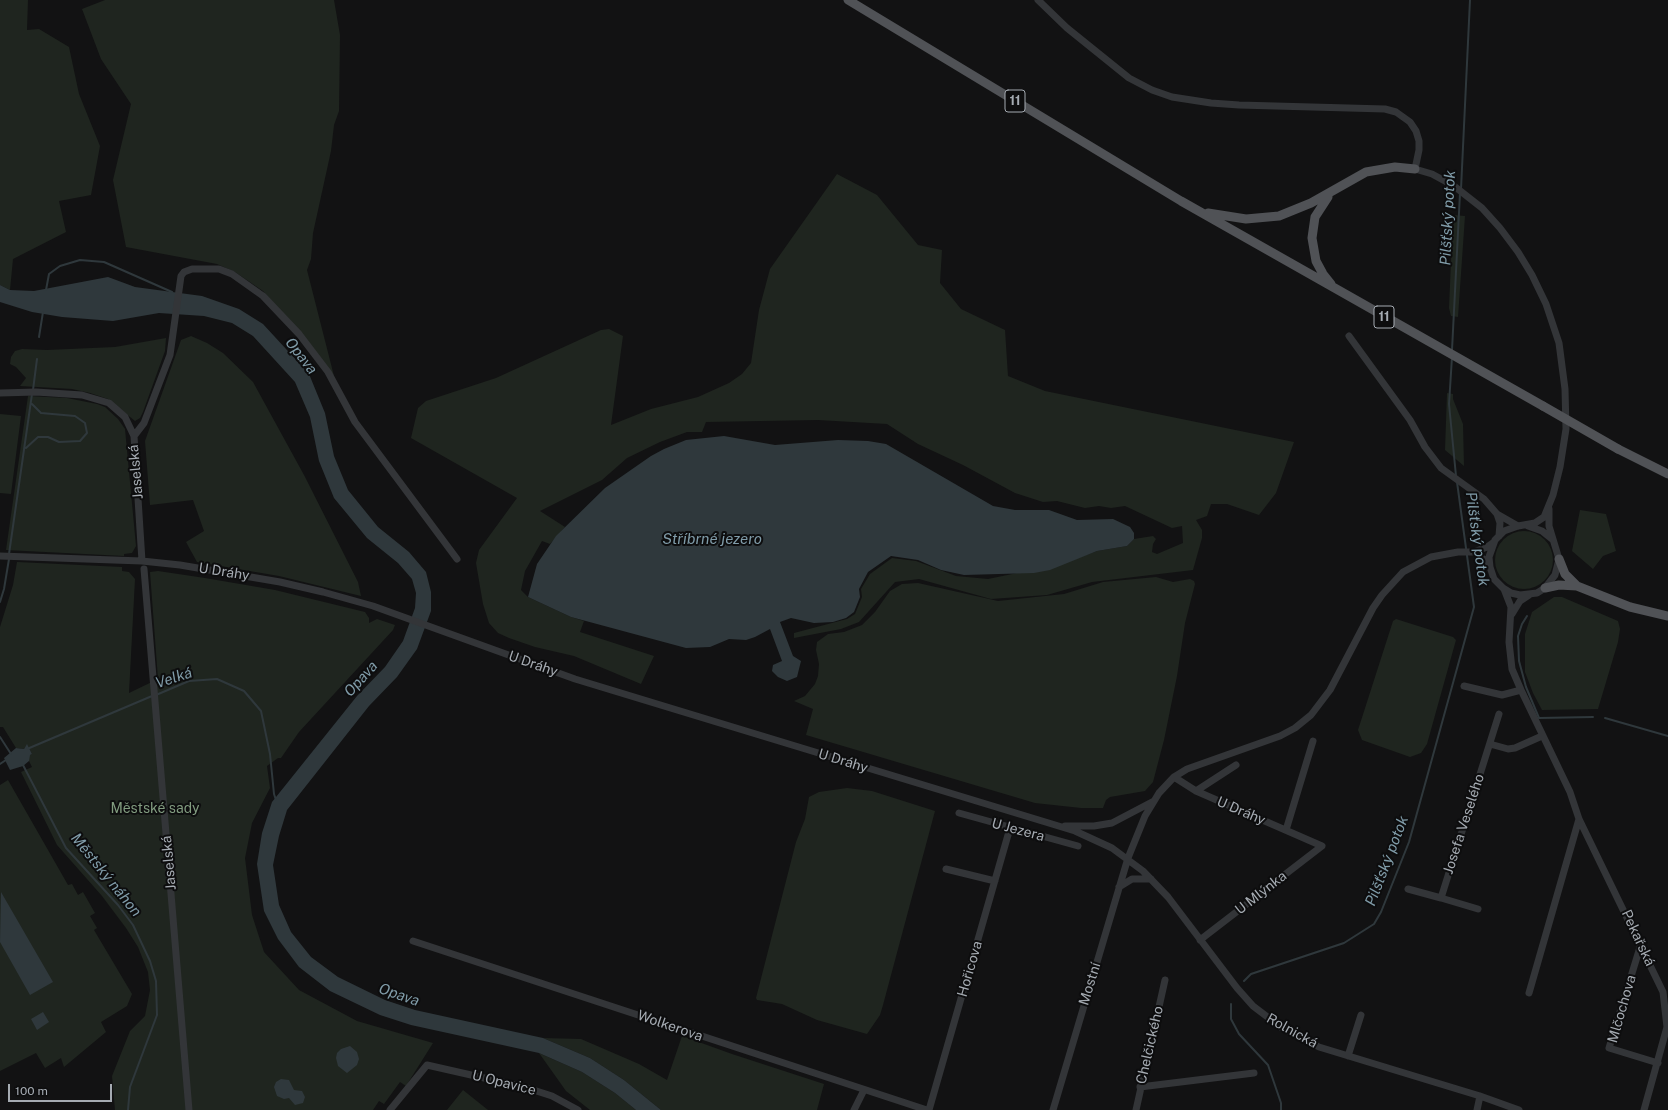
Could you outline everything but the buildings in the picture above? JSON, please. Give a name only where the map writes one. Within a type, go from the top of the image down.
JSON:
[{"type":"main road","name":"11","points":[[848,0],[1181,201],[1430,343],[1620,449],[1668,474]]},
{"type":"main road","points":[[1181,201],[1212,214],[1234,219],[1257,219],[1290,212],[1336,189],[1359,175],[1380,169],[1395,167],[1415,169]]},
{"type":"main road","points":[[1336,189],[1325,200],[1318,211],[1313,223],[1312,238],[1314,254],[1319,268],[1327,280],[1338,291]]},
{"type":"main road","points":[[1620,449],[1636,461],[1668,478]]},
{"type":"main road","points":[[1559,559],[1565,574],[1577,586]]},
{"type":"main road","points":[[1545,588],[1559,585],[1577,586],[1623,604],[1668,616]]},
{"type":"street","points":[[1038,0],[1090,48],[1130,78],[1152,90],[1172,98],[1225,104],[1385,109],[1396,112],[1406,118],[1416,131],[1419,150],[1415,169],[1432,174],[1467,195],[1500,228],[1526,263],[1546,304],[1559,343],[1566,390],[1566,429],[1560,467],[1548,509],[1541,520],[1511,528],[1487,547],[1474,552]]},
{"type":"street","name":"Jaselská","points":[[142,561],[134,436],[144,423],[161,382],[170,355],[181,276],[184,272],[192,269],[219,269],[232,274],[263,296],[299,334],[328,372],[355,422],[458,559]]},
{"type":"street","points":[[1349,336],[1406,415],[1432,457],[1446,471],[1484,499],[1497,514],[1518,526]]},
{"type":"street","points":[[0,393],[32,392],[82,395],[109,404],[125,417],[134,436]]},
{"type":"street","points":[[1474,552],[1486,560],[1494,579],[1503,588],[1511,593],[1529,595],[1545,588],[1556,576],[1559,559],[1549,526],[1548,509]]},
{"type":"street","points":[[1490,567],[1491,548],[1497,538],[1500,523],[1497,514]]},
{"type":"street","points":[[1526,525],[1542,530],[1554,543]]},
{"type":"street","name":"U Dráhy","points":[[0,556],[142,561],[228,572],[280,582],[373,606],[575,679],[1058,826],[1100,842],[1128,858],[1152,802],[1174,778],[1187,768],[1285,733],[1295,728],[1311,715],[1330,690],[1373,608],[1393,581],[1416,564],[1431,557],[1458,552],[1474,552]]},
{"type":"street","name":"Jaselská","points":[[144,569],[189,1110]]},
{"type":"street","name":"Pekařská","points":[[1503,588],[1509,600],[1512,616],[1509,642],[1512,669],[1542,736],[1570,792],[1579,819],[1663,992],[1668,1028],[1644,1110]]},
{"type":"street","name":"Pekařská","points":[[1512,616],[1516,607],[1529,595]]},
{"type":"street","points":[[1464,686],[1502,696],[1521,690]]},
{"type":"street","name":"Josefa Veselého","points":[[1441,898],[1499,714]]},
{"type":"street","points":[[1490,744],[1515,748],[1542,736]]},
{"type":"street","points":[[1286,830],[1313,740]]},
{"type":"street","name":"U Dráhy","points":[[1196,791],[1236,765]]},
{"type":"street","name":"U Dráhy","points":[[1174,778],[1196,791],[1322,846]]},
{"type":"street","name":"U Dráhy","points":[[1058,826],[1094,826],[1112,823],[1152,802]]},
{"type":"street","name":"U Jezera","points":[[959,813],[1078,846]]},
{"type":"street","points":[[1529,993],[1579,819]]},
{"type":"street","name":"Hořicova","points":[[928,1110],[1010,828]]},
{"type":"street","name":"U Mlýnka","points":[[1200,940],[1322,846]]},
{"type":"street","name":"Rolnická","points":[[1128,858],[1168,897],[1237,988],[1268,1019],[1300,1038],[1348,1056],[1480,1096],[1519,1110]]},
{"type":"street","name":"Mostní","points":[[1052,1110],[1128,858]]},
{"type":"street","points":[[946,869],[995,882]]},
{"type":"street","points":[[1119,887],[1132,879],[1151,879]]},
{"type":"street","points":[[1408,889],[1478,909]]},
{"type":"street","name":"Wolkerova","points":[[413,940],[928,1110]]},
{"type":"street","name":"Mlčochova","points":[[1641,944],[1609,1048],[1658,1063]]},
{"type":"street","name":"Chelčického","points":[[1136,1110],[1165,980]]},
{"type":"street","points":[[1348,1056],[1361,1015]]},
{"type":"street","name":"U Opavice","points":[[390,1110],[427,1065],[524,1087],[552,1096],[578,1110]]},
{"type":"street","points":[[1140,1087],[1254,1073]]},
{"type":"street","points":[[854,1110],[864,1090]]},
{"type":"street","points":[[1477,1110],[1480,1096]]},
{"type":"green space","points":[[0,0],[28,0],[27,30],[39,29],[69,47],[79,94],[100,146],[91,195],[59,201],[66,232],[13,259],[10,290],[0,285]]},
{"type":"green space","points":[[105,0],[334,0],[340,35],[339,111],[334,125],[331,151],[313,233],[311,259],[307,270],[334,376],[263,291],[235,272],[217,264],[126,247],[113,180],[131,104],[101,59],[82,9]]},
{"type":"green space","points":[[837,174],[877,195],[918,245],[942,250],[940,283],[961,309],[1005,330],[1008,376],[1045,391],[1294,442],[1276,493],[1259,515],[1227,504],[1211,504],[1207,516],[1196,520],[1202,530],[1202,538],[1193,570],[1092,582],[1047,595],[991,599],[919,579],[895,582],[859,622],[841,629],[794,638],[794,633],[847,619],[855,614],[862,597],[861,589],[870,574],[892,558],[916,561],[956,576],[988,579],[1061,564],[1097,551],[1127,546],[1134,539],[1153,536],[1156,539],[1153,544],[1152,552],[1157,554],[1183,543],[1182,526],[1172,528],[1125,506],[1111,508],[1099,506],[1085,508],[1057,501],[1043,502],[1015,493],[963,465],[918,444],[887,424],[818,420],[706,422],[702,432],[687,432],[660,442],[627,458],[602,480],[540,511],[565,527],[550,544],[542,541],[525,571],[521,590],[528,597],[571,617],[584,621],[580,632],[654,656],[641,684],[574,656],[535,647],[498,633],[489,623],[483,604],[476,563],[479,550],[517,498],[411,438],[418,408],[426,401],[496,378],[601,330],[609,329],[623,336],[611,425],[651,409],[698,397],[729,383],[742,374],[751,363],[759,310],[770,269]]},
{"type":"green space","points":[[1453,215],[1465,216],[1458,317],[1451,316],[1449,308]]},
{"type":"green space","points":[[191,336],[207,343],[223,353],[253,382],[304,475],[358,582],[361,596],[279,576],[197,562],[186,542],[204,531],[193,500],[150,505],[145,441],[181,340]]},
{"type":"green space","points":[[166,338],[165,351],[143,412],[140,418],[135,421],[108,399],[90,393],[72,389],[20,386],[26,378],[16,367],[10,364],[11,357],[15,351],[22,349],[47,350],[115,347]]},
{"type":"green space","points":[[1447,393],[1453,394],[1453,399],[1463,424],[1464,466],[1445,450]]},
{"type":"green space","points":[[28,396],[67,398],[97,404],[105,407],[118,419],[125,429],[136,546],[132,553],[124,554],[124,556],[6,550]]},
{"type":"green space","points":[[0,414],[21,416],[11,494],[0,493]]},
{"type":"green space","points":[[1580,510],[1606,514],[1616,551],[1603,556],[1593,569],[1572,551]]},
{"type":"green space","points":[[1518,531],[1530,531],[1545,539],[1553,554],[1553,566],[1545,581],[1530,589],[1518,589],[1503,581],[1495,566],[1495,554],[1503,539]]},
{"type":"green space","name":"Městské sady","points":[[17,562],[122,567],[122,571],[129,572],[135,579],[129,693],[158,679],[150,572],[158,571],[275,590],[365,612],[369,618],[369,623],[377,619],[395,625],[393,630],[299,732],[281,758],[278,758],[267,766],[270,788],[252,823],[245,858],[252,915],[264,952],[299,990],[357,1021],[433,1043],[406,1086],[400,1082],[384,1104],[379,1101],[373,1110],[115,1110],[112,1076],[130,1031],[145,1016],[150,990],[148,972],[138,947],[126,928],[102,896],[57,845],[21,772],[32,767],[29,761],[29,755],[32,754],[27,745],[24,749],[16,748],[3,727],[0,727],[0,627],[13,585]]},
{"type":"green space","points":[[1156,577],[1173,582],[1190,579],[1194,581],[1195,584],[1185,623],[1177,676],[1164,740],[1153,782],[1145,791],[1110,797],[1106,800],[1103,808],[1081,808],[1035,803],[806,735],[813,709],[794,701],[805,696],[815,684],[818,676],[819,664],[816,650],[817,642],[828,634],[844,632],[862,625],[875,612],[890,591],[902,584],[918,583],[998,601],[1064,594],[1103,582]]},
{"type":"green space","points":[[1554,597],[1562,597],[1618,621],[1620,629],[1618,642],[1598,709],[1542,710],[1533,693],[1525,672],[1525,634],[1532,612]]},
{"type":"green space","points":[[1396,619],[1453,637],[1456,640],[1427,744],[1421,753],[1410,757],[1362,740],[1358,730],[1393,621]]},
{"type":"green space","points":[[8,780],[68,885],[72,884],[78,895],[83,892],[95,913],[90,916],[97,928],[94,930],[132,994],[127,1006],[101,1022],[106,1032],[64,1067],[61,1058],[45,1068],[36,1053],[0,1071],[0,785]]},
{"type":"green space","points":[[847,788],[872,791],[935,811],[880,1015],[867,1034],[817,1020],[782,1004],[757,1000],[756,998],[796,842],[805,819],[809,797],[819,792]]},
{"type":"green space","points":[[682,1036],[824,1084],[817,1110],[661,1110],[624,1080],[590,1058],[543,1038],[581,1039],[639,1064],[667,1080]]},
{"type":"green space","points":[[539,1053],[582,1072],[615,1093],[636,1110],[590,1110],[566,1091]]},
{"type":"green space","points":[[463,1090],[488,1110],[447,1110]]},
{"type":"water","points":[[108,277],[135,287],[202,296],[239,309],[263,324],[309,374],[325,413],[334,456],[348,490],[378,527],[409,552],[426,572],[431,592],[431,611],[417,649],[397,677],[369,706],[287,810],[279,836],[273,865],[279,905],[291,932],[311,957],[338,977],[385,1000],[415,1010],[543,1038],[590,1058],[624,1080],[661,1110],[636,1110],[615,1093],[582,1072],[539,1053],[411,1025],[380,1015],[330,991],[299,967],[278,939],[264,911],[257,864],[262,833],[272,802],[357,696],[385,667],[403,641],[415,608],[416,593],[412,579],[398,563],[367,538],[334,498],[319,461],[310,417],[295,382],[253,336],[232,323],[204,316],[159,313],[113,321],[62,317],[32,312],[0,302],[0,285],[10,290],[34,291]]},
{"type":"water","name":"Stříbrné jezero","points":[[724,436],[775,445],[838,440],[868,441],[886,444],[993,506],[1015,510],[1049,510],[1077,520],[1113,519],[1130,527],[1134,533],[1134,539],[1127,546],[1097,551],[1050,570],[1034,573],[964,575],[941,570],[918,560],[891,556],[868,572],[859,589],[860,597],[854,612],[846,618],[833,622],[814,623],[791,618],[780,622],[793,656],[801,661],[797,677],[787,681],[778,677],[772,671],[773,665],[782,661],[770,629],[746,640],[729,639],[710,647],[686,648],[571,617],[528,597],[537,564],[556,536],[605,488],[651,456],[664,449],[686,440]]},
{"type":"water","points":[[27,744],[32,754],[30,755],[29,761],[23,766],[10,770],[4,758],[16,748],[24,749]]},
{"type":"water","points":[[1,892],[53,982],[30,995],[0,942]]},
{"type":"water","points":[[43,1012],[49,1022],[37,1030],[31,1019]]},
{"type":"water","points":[[350,1046],[357,1052],[359,1059],[357,1065],[347,1073],[338,1066],[336,1058],[337,1053],[341,1049]]},
{"type":"water","points":[[281,1079],[289,1080],[294,1090],[302,1091],[305,1097],[303,1103],[295,1105],[289,1098],[284,1099],[277,1096],[274,1087],[276,1082]]},
{"type":"waterway","name":"Pilšťský potok","points":[[1461,189],[1470,0]]},
{"type":"waterway","name":"Pilšťský potok","points":[[1452,350],[1460,193]]},
{"type":"waterway","points":[[46,290],[49,274],[60,266],[80,260],[104,262],[172,292]]},
{"type":"waterway","name":"Městský náhon","points":[[39,337],[43,312]]},
{"type":"waterway","name":"Pilšťský potok","points":[[1452,357],[1449,404],[1456,476]]},
{"type":"waterway","name":"Městský náhon","points":[[33,390],[37,359]]},
{"type":"waterway","name":"Městský náhon","points":[[9,554],[32,394]]},
{"type":"waterway","name":"Městský náhon","points":[[26,448],[38,437],[48,437],[59,442],[80,441],[87,433],[85,423],[75,416],[41,413],[32,404]]},
{"type":"waterway","name":"Pilšťský potok","points":[[1244,981],[1251,974],[1344,943],[1374,924],[1381,912],[1409,842],[1474,607],[1457,482]]},
{"type":"waterway","name":"Městský náhon","points":[[0,602],[4,589],[9,559]]},
{"type":"waterway","points":[[1527,616],[1522,624],[1518,636],[1519,661],[1526,687],[1539,718],[1593,717]]},
{"type":"waterway","name":"Velká","points":[[156,695],[189,681],[217,679],[244,691],[261,711],[270,754],[274,794],[276,800]]},
{"type":"waterway","name":"Velká","points":[[27,749],[152,696]]},
{"type":"waterway","points":[[1605,718],[1668,736]]},
{"type":"waterway","name":"Městský náhon","points":[[0,737],[11,754]]},
{"type":"waterway","name":"Velká","points":[[0,764],[6,760]]},
{"type":"waterway","name":"Městský náhon","points":[[23,765],[66,848],[118,905],[133,925],[150,961],[156,981],[157,1015],[130,1087],[128,1110]]},
{"type":"waterway","name":"Pilšťský potok","points":[[1231,1004],[1231,1019],[1239,1034],[1268,1065],[1281,1103],[1281,1110]]},
{"type":"water label","name":"Opava","points":[[301,356]]},
{"type":"water label","name":"Opava","points":[[361,679]]},
{"type":"water label","name":"Opava","points":[[399,995]]}]
